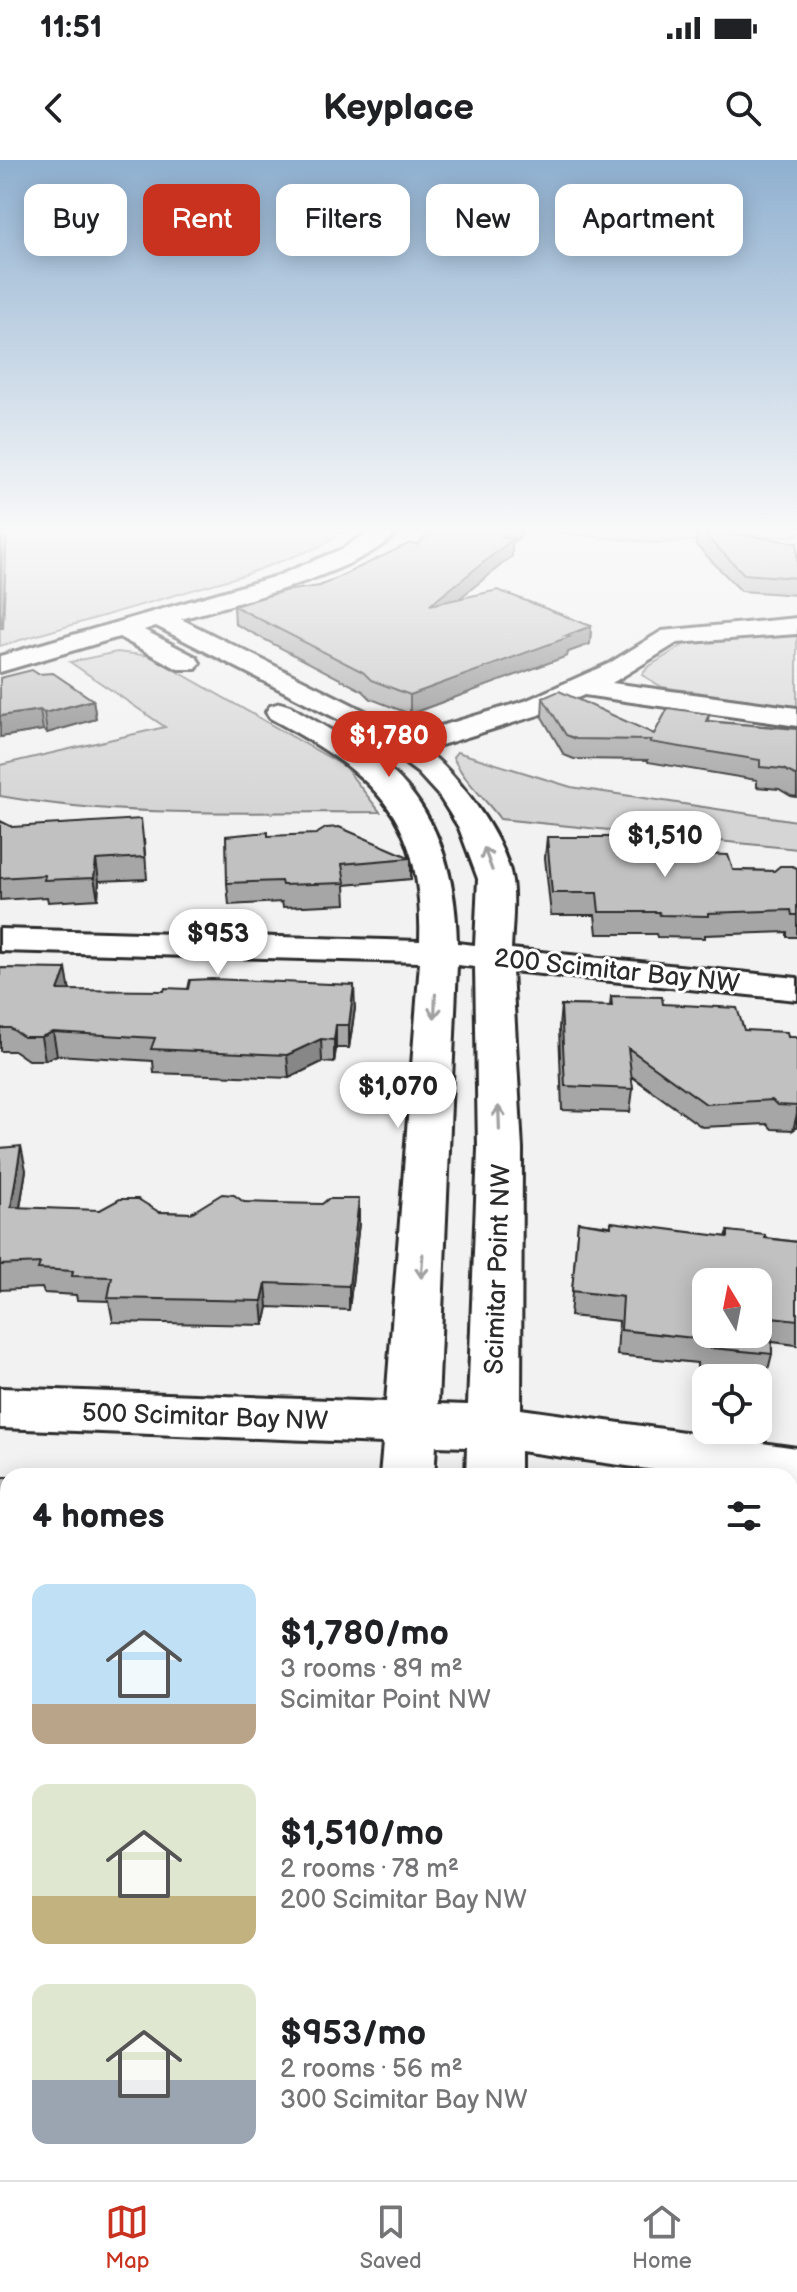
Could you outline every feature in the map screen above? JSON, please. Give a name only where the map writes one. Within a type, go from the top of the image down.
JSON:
[{"type":"street","points":[[0,664],[145,622]]},
{"type":"street","name":"Scimitar Point NW","points":[[167,622],[377,728],[404,747],[451,791],[487,853],[495,879],[493,956],[500,1149],[493,1452]]},
{"type":"street","points":[[360,759],[535,707],[618,670],[671,636],[797,626]]},
{"type":"street","points":[[122,629],[216,678]]},
{"type":"street","points":[[583,687],[797,717]]},
{"type":"street","points":[[255,698],[332,739],[360,759],[393,791],[418,826],[434,876],[437,952],[431,1141],[407,1468]]},
{"type":"street","name":"200 Scimitar Bay NW","points":[[0,940],[437,952],[797,989]]},
{"type":"street","name":"500 Scimitar Bay NW","points":[[0,1408],[410,1424],[493,1452],[606,1440],[784,1468]]},
{"type":"shaded area","points":[[0,622],[82,622],[0,646]]},
{"type":"shaded area","points":[[797,633],[797,707],[662,687],[642,675],[648,667],[690,641]]},
{"type":"shaded area","points":[[117,652],[150,656],[344,766],[380,812],[142,811],[0,796],[0,765],[165,727],[70,662]]},
{"type":"shaded area","points":[[457,752],[571,787],[797,821],[797,849],[500,819],[457,765],[453,757]]},
{"type":"building","points":[[266,622],[581,622],[591,626],[565,636],[569,637],[410,695],[371,680],[363,672]]},
{"type":"building","points":[[32,670],[38,674],[53,673],[93,700],[44,713],[40,710],[0,716],[0,678]]},
{"type":"building","points":[[559,691],[654,734],[668,708],[709,714],[706,721],[797,729],[797,776],[783,769],[760,767],[760,760],[651,740],[576,739],[566,735],[543,698]]},
{"type":"building","points":[[141,819],[145,857],[96,860],[94,878],[44,880],[45,875],[0,878],[0,821],[12,827]]},
{"type":"building","points":[[339,827],[411,858],[342,864],[345,883],[227,883],[226,836],[268,832],[268,836],[316,834],[326,828]]},
{"type":"building","points":[[547,837],[630,837],[632,845],[701,846],[703,854],[728,855],[733,870],[774,871],[780,866],[792,866],[797,868],[797,915],[792,915],[791,910],[708,913],[708,916],[599,912],[597,893],[552,893]]},
{"type":"building","points":[[0,968],[66,969],[58,990],[164,991],[165,988],[188,989],[190,980],[211,979],[354,985],[349,1025],[336,1025],[334,1040],[321,1039],[287,1055],[151,1049],[155,1038],[53,1032],[41,1037],[24,1037],[10,1028],[0,1028]]},
{"type":"building","points":[[611,996],[662,997],[663,1004],[737,1008],[744,1030],[787,1032],[788,1037],[797,1037],[797,1106],[777,1105],[772,1100],[706,1104],[628,1048],[633,1089],[565,1086],[561,1005],[612,1006]]},
{"type":"building","points":[[21,1146],[11,1207],[100,1210],[120,1199],[138,1199],[159,1212],[191,1213],[222,1194],[234,1195],[244,1202],[322,1204],[328,1199],[359,1199],[349,1286],[266,1283],[262,1301],[108,1298],[112,1277],[72,1276],[73,1271],[38,1269],[40,1263],[0,1265],[0,1148]]},
{"type":"building","points":[[578,1222],[611,1227],[611,1222],[728,1237],[728,1231],[797,1242],[797,1320],[772,1317],[772,1268],[692,1268],[692,1338],[621,1330],[623,1297],[572,1291]]},
{"type":"building","points":[[712,1348],[772,1348],[772,1354]]}]
